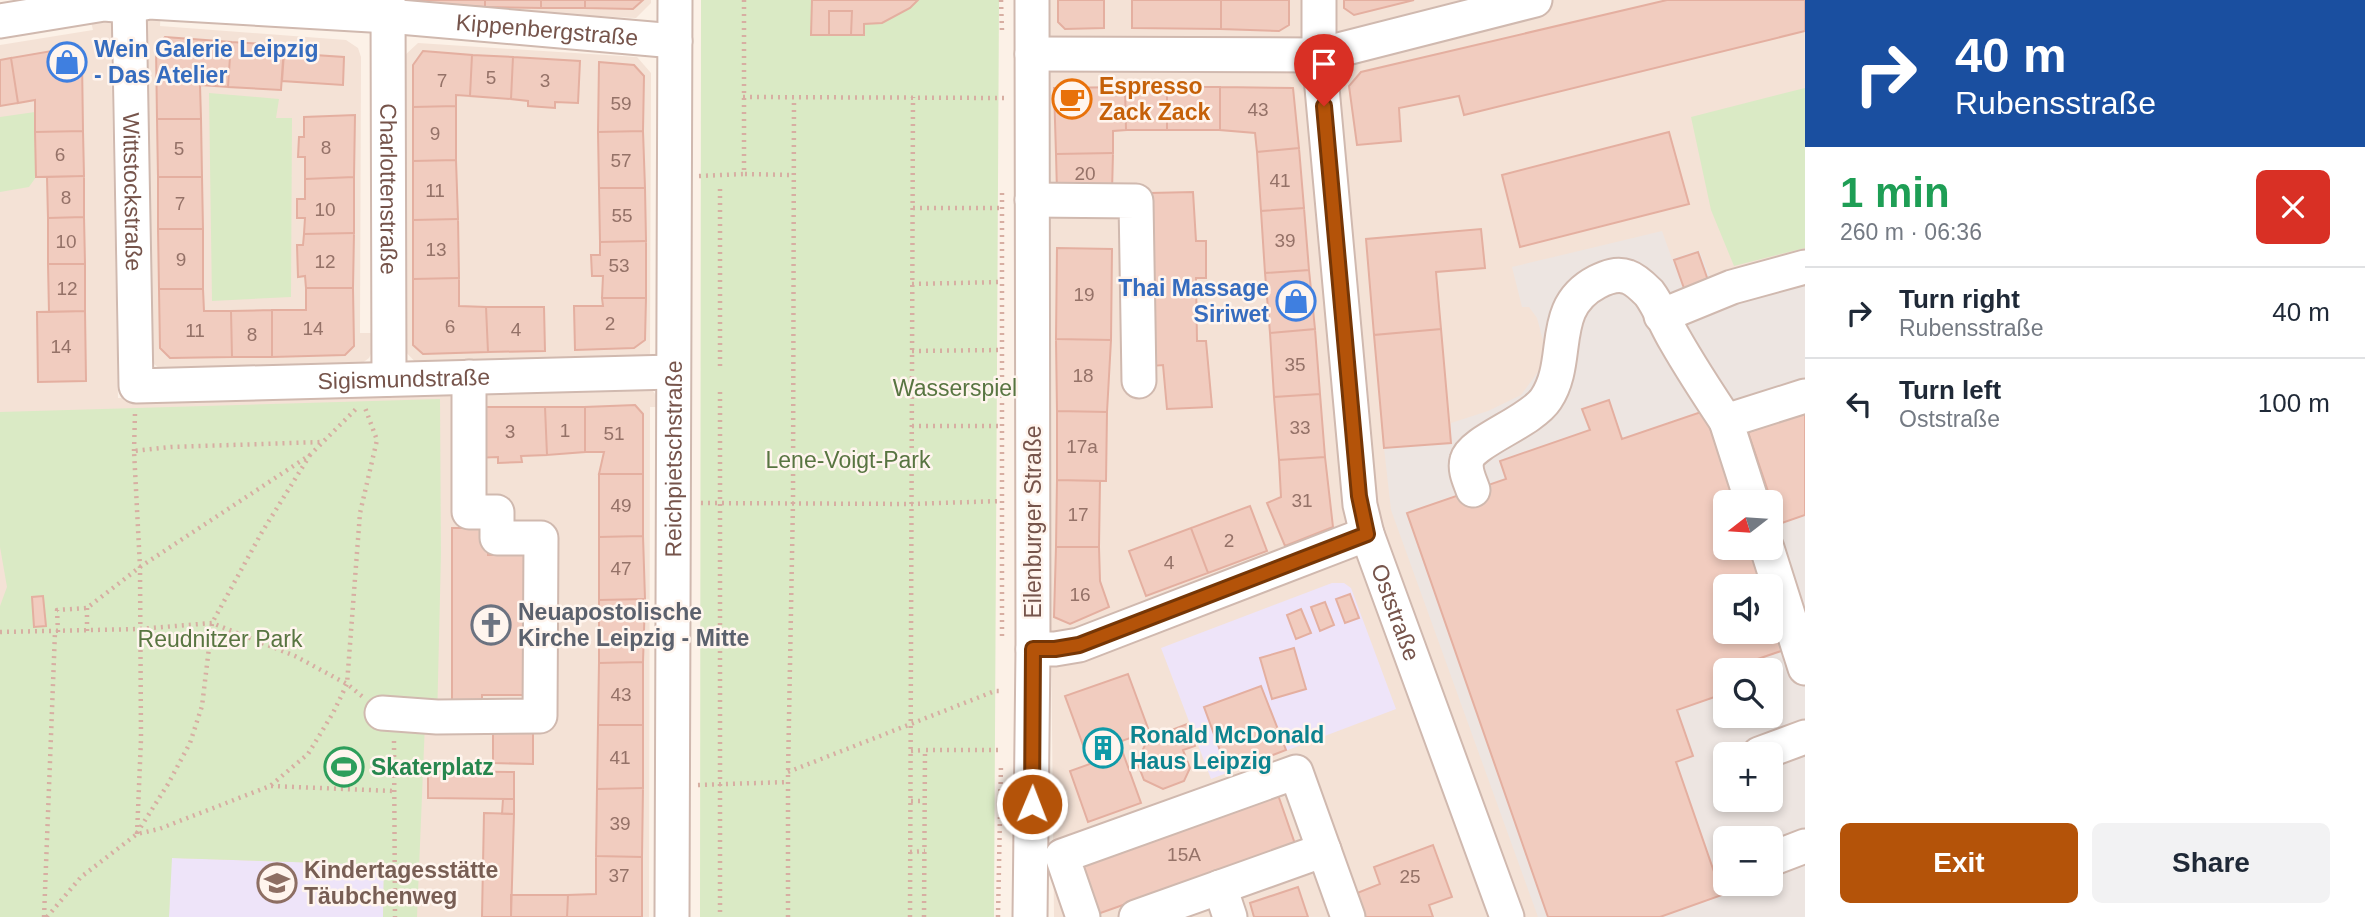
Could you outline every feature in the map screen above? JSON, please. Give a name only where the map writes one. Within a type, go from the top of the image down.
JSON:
[{"type":"street","name":"Reichpietschstraße","points":[[672,917],[675,0]]},
{"type":"street","name":"Eilenburger Straße","points":[[1030,917],[1018,649],[1017,97],[1032,54],[1032,0]]},
{"type":"street","name":"Oststraße","points":[[1319,0],[1319,55],[1359,496],[1367,534],[1507,917]]},
{"type":"street","points":[[1032,54],[1319,55],[1535,0]]},
{"type":"street","name":"Kippenbergstraße","points":[[0,21],[104,4],[149,2],[388,8],[675,41]]},
{"type":"street","name":"Wittstockstraße","points":[[129,3],[136,386]]},
{"type":"street","name":"Charlottenstraße","points":[[388,8],[389,379]]},
{"type":"street","points":[[1017,204],[1136,201],[1139,381]]},
{"type":"street","points":[[1661,316],[1732,287],[1805,267]]},
{"type":"street","points":[[1473,490],[1466,469],[1467,457],[1480,444],[1511,428],[1545,401],[1558,375],[1560,342],[1570,306],[1587,288],[1610,276],[1629,277],[1649,294],[1692,370],[1726,421],[1748,490]]},
{"type":"street","name":"Sigismundstraße","points":[[136,386],[673,372]]},
{"type":"street","points":[[382,713],[437,717],[540,716],[541,538],[497,538],[497,512],[469,512],[469,377]]},
{"type":"street","points":[[1726,421],[1805,396]]},
{"type":"street","points":[[1018,649],[1055,649],[1079,645],[1367,534]]},
{"type":"street","points":[[1772,560],[1800,632],[1805,667]]},
{"type":"street","points":[[1783,745],[1805,737]]},
{"type":"street","points":[[1083,917],[1062,856],[1296,772],[1348,917]]},
{"type":"street","points":[[1783,854],[1805,846]]},
{"type":"street","points":[[1136,917],[1225,902],[1324,850]]},
{"type":"path","points":[[744,0],[744,174]]},
{"type":"path","points":[[1001,0],[1002,42]]},
{"type":"path","points":[[743,97],[1017,97]]},
{"type":"path","points":[[910,917],[913,97]]},
{"type":"path","points":[[1002,111],[1017,97]]},
{"type":"path","points":[[788,917],[794,98]]},
{"type":"path","points":[[674,176],[793,175]]},
{"type":"path","points":[[1002,181],[1017,204],[1001,282],[1001,501],[1018,649]]},
{"type":"path","points":[[720,186],[720,366]]},
{"type":"path","points":[[912,208],[1017,204]]},
{"type":"path","points":[[912,284],[1001,282]]},
{"type":"path","points":[[912,351],[1001,350]]},
{"type":"path","points":[[136,386],[134,451],[140,568],[141,738],[137,834]]},
{"type":"path","points":[[720,392],[720,917]]},
{"type":"path","points":[[46,917],[57,610],[87,608],[140,568],[310,455],[363,402],[377,440],[360,513],[347,684],[308,754],[270,786],[159,829],[137,834]]},
{"type":"path","points":[[912,426],[1001,426]]},
{"type":"path","points":[[134,451],[171,447],[323,442]]},
{"type":"path","points":[[46,917],[81,877],[137,834],[168,784],[190,743],[202,706],[212,623],[262,532],[310,455]]},
{"type":"path","points":[[719,504],[1001,501]]},
{"type":"path","points":[[87,608],[87,631]]},
{"type":"path","points":[[0,632],[139,629],[212,623],[295,656],[347,684],[382,713],[394,729],[395,917]]},
{"type":"path","points":[[1003,677],[1003,703]]},
{"type":"path","points":[[788,773],[911,723],[995,691],[1003,691]]},
{"type":"path","points":[[998,917],[1002,738]]},
{"type":"path","points":[[924,917],[925,750]]},
{"type":"path","points":[[911,751],[1002,750]]},
{"type":"path","points":[[672,785],[788,782]]},
{"type":"path","points":[[270,786],[393,791]]},
{"type":"path","points":[[911,801],[925,801]]},
{"type":"path","points":[[911,852],[925,851]]},
{"type":"shaded area","points":[[409,0],[651,0],[651,3],[636,18],[415,7]]},
{"type":"shaded area","points":[[1046,0],[1805,0],[1805,917],[1054,917]]},
{"type":"shaded area","points":[[161,10],[160,26],[346,40],[358,48],[361,57],[360,333],[377,333],[377,341],[369,358],[357,367],[160,369],[149,360],[143,17]]},
{"type":"shaded area","points":[[89,14],[109,21],[115,29],[118,48],[111,48],[118,398],[648,384],[658,398],[658,407],[650,407],[649,917],[0,917],[0,45],[93,30]]},
{"type":"shaded area","points":[[418,43],[637,57],[651,73],[650,354],[640,359],[420,367],[402,348],[404,56]]},
{"type":"shaded area","points":[[1662,231],[1672,259],[1699,250],[1713,283],[1805,259],[1805,917],[1538,917],[1391,510],[1384,448],[1450,443],[1451,423],[1488,411],[1521,395],[1540,369],[1543,341],[1537,318],[1529,307],[1522,307],[1512,267]]},
{"type":"shaded area","points":[[1332,583],[1344,583],[1351,588],[1396,709],[1211,779],[1161,648]]},
{"type":"shaded area","name":"Kindertagesstätte Täubchenweg","points":[[171,858],[384,865],[383,917],[169,917]]},
{"type":"green space","name":"Lene-Voigt-Park","points":[[701,0],[999,0],[994,917],[700,917]]},
{"type":"green space","points":[[1805,88],[1805,248],[1734,266],[1711,210],[1691,117]]},
{"type":"green space","points":[[209,93],[279,99],[276,118],[292,118],[291,297],[212,301]]},
{"type":"green space","points":[[35,112],[36,177],[29,187],[0,192],[0,117]]},
{"type":"green space","name":"Reudnitzer Park","points":[[440,399],[441,554],[437,722],[425,723],[417,917],[383,917],[384,865],[172,858],[169,917],[0,917],[0,606],[7,587],[0,547],[0,412]]},
{"type":"building","points":[[416,0],[485,0],[485,7],[418,3]]},
{"type":"building","points":[[485,0],[541,0],[541,8],[485,7]]},
{"type":"building","points":[[541,0],[585,0],[585,8],[541,8]]},
{"type":"building","points":[[585,0],[643,0],[633,9],[585,8]]},
{"type":"building","points":[[812,0],[918,0],[910,8],[882,23],[864,24],[864,35],[851,35],[852,11],[829,11],[829,35],[811,35]]},
{"type":"building","points":[[1058,0],[1104,0],[1104,28],[1065,29],[1058,22]]},
{"type":"building","points":[[1132,0],[1221,0],[1221,29],[1132,28]]},
{"type":"building","points":[[1221,0],[1289,0],[1289,25],[1279,31],[1221,29]]},
{"type":"building","points":[[1344,0],[1414,0],[1354,15],[1344,8]]},
{"type":"building","points":[[1667,0],[1805,0],[1805,31],[1464,115],[1459,96],[1399,108],[1401,141],[1357,145],[1349,86],[1361,72]]},
{"type":"building","points":[[829,11],[852,11],[851,35],[829,35]]},
{"type":"building","points":[[165,37],[231,42],[228,87],[200,85],[201,119],[157,119],[156,47]]},
{"type":"building","points":[[231,42],[284,45],[281,90],[228,87]]},
{"type":"building","points":[[69,48],[82,60],[83,131],[35,132],[35,100],[18,103],[11,58]]},
{"type":"building","points":[[423,51],[472,55],[470,96],[456,95],[456,106],[413,107],[413,65]]},
{"type":"building","points":[[284,53],[344,57],[343,85],[282,81]]},
{"type":"building","points":[[472,55],[513,57],[511,99],[470,96]]},
{"type":"building","points":[[513,57],[580,61],[578,103],[555,102],[555,108],[528,106],[528,101],[511,99]]},
{"type":"building","points":[[11,58],[18,103],[0,106],[0,60]]},
{"type":"building","points":[[599,62],[634,65],[644,76],[643,131],[598,132]]},
{"type":"building","points":[[1125,87],[1126,130],[1113,131],[1113,153],[1056,154],[1054,88]]},
{"type":"building","points":[[1125,87],[1167,87],[1167,130],[1126,130]]},
{"type":"building","points":[[1167,87],[1220,87],[1220,130],[1167,130]]},
{"type":"building","points":[[1220,87],[1293,88],[1299,148],[1257,152],[1255,133],[1220,130]]},
{"type":"building","points":[[456,106],[456,160],[413,161],[413,107]]},
{"type":"building","points":[[355,115],[354,177],[305,179],[305,157],[298,157],[299,137],[304,137],[304,117]]},
{"type":"building","points":[[157,119],[201,119],[202,177],[158,177]]},
{"type":"building","points":[[83,131],[84,176],[36,177],[35,132]]},
{"type":"building","points":[[643,131],[645,188],[599,188],[598,132]]},
{"type":"building","points":[[1669,132],[1689,204],[1520,247],[1502,175]]},
{"type":"building","points":[[1299,148],[1304,208],[1261,211],[1257,152]]},
{"type":"building","points":[[1113,153],[1112,192],[1057,192],[1056,154]]},
{"type":"building","points":[[456,160],[458,219],[413,220],[413,161]]},
{"type":"building","points":[[84,176],[84,217],[48,218],[47,177]]},
{"type":"building","points":[[158,177],[202,177],[203,229],[158,229]]},
{"type":"building","points":[[354,177],[354,233],[304,234],[305,218],[297,218],[297,199],[305,199],[305,179]]},
{"type":"building","points":[[599,188],[645,188],[646,241],[600,242]]},
{"type":"building","points":[[1193,192],[1196,241],[1206,241],[1206,278],[1196,278],[1197,341],[1206,341],[1212,407],[1167,409],[1163,365],[1152,366],[1150,193]]},
{"type":"building","points":[[1304,208],[1309,270],[1265,273],[1261,211]]},
{"type":"building","points":[[84,217],[85,264],[48,264],[48,218]]},
{"type":"building","points":[[458,219],[459,278],[413,279],[413,220]]},
{"type":"building","points":[[158,229],[203,229],[203,289],[159,289]]},
{"type":"building","points":[[1481,229],[1485,268],[1436,272],[1441,329],[1374,335],[1366,239]]},
{"type":"building","points":[[354,233],[353,288],[306,288],[305,276],[298,277],[297,245],[303,245],[304,234]]},
{"type":"building","points":[[646,241],[646,298],[602,298],[603,276],[592,276],[591,255],[600,255],[600,242]]},
{"type":"building","points":[[1057,248],[1112,249],[1111,340],[1056,339]]},
{"type":"building","points":[[1698,252],[1710,286],[1686,294],[1674,260]]},
{"type":"building","points":[[48,264],[85,264],[85,311],[49,312]]},
{"type":"building","points":[[1309,270],[1315,329],[1270,333],[1265,273]]},
{"type":"building","points":[[459,278],[459,306],[486,307],[488,352],[423,354],[413,345],[413,279]]},
{"type":"building","points":[[306,288],[353,288],[354,346],[345,355],[272,357],[272,310],[306,310]]},
{"type":"building","points":[[159,289],[203,289],[204,311],[231,311],[232,357],[170,358],[160,348]]},
{"type":"building","points":[[602,298],[646,298],[645,340],[634,348],[575,350],[574,306],[603,306]]},
{"type":"building","points":[[486,307],[544,307],[545,351],[488,352]]},
{"type":"building","points":[[272,310],[272,357],[232,357],[231,311]]},
{"type":"building","points":[[85,311],[86,381],[38,382],[37,312]]},
{"type":"building","points":[[1315,329],[1320,394],[1274,397],[1270,333]]},
{"type":"building","points":[[1441,329],[1451,443],[1384,448],[1374,335]]},
{"type":"building","points":[[1056,339],[1111,340],[1107,412],[1057,411]]},
{"type":"building","points":[[1320,394],[1325,457],[1279,460],[1274,397]]},
{"type":"building","points":[[1609,400],[1622,439],[1704,411],[1732,490],[1713,490],[1713,560],[1756,560],[1762,574],[1713,574],[1713,644],[1783,644],[1783,637],[1787,649],[1761,658],[1713,658],[1713,698],[1677,710],[1693,756],[1676,762],[1713,869],[1713,896],[1719,896],[1660,917],[1548,917],[1407,513],[1506,479],[1500,461],[1590,430],[1582,409]]},
{"type":"building","points":[[635,405],[643,414],[643,474],[599,474],[604,452],[585,452],[585,407]]},
{"type":"building","points":[[475,407],[545,407],[547,455],[521,456],[522,462],[498,463],[498,457],[474,458]]},
{"type":"building","points":[[545,407],[585,407],[585,452],[547,455]]},
{"type":"building","points":[[1057,411],[1107,412],[1106,481],[1057,480]]},
{"type":"building","points":[[1805,413],[1805,515],[1783,523],[1783,490],[1768,490],[1748,432]]},
{"type":"building","points":[[1325,457],[1333,527],[1285,546],[1267,503],[1281,497],[1279,460]]},
{"type":"building","points":[[599,474],[643,474],[643,536],[599,537]]},
{"type":"building","points":[[1057,480],[1100,481],[1099,547],[1056,547]]},
{"type":"building","points":[[1250,506],[1267,551],[1208,573],[1191,528]]},
{"type":"building","name":"Neuapostolische Kirche Leipzig - Mitte","points":[[452,528],[488,528],[488,555],[530,555],[530,695],[482,695],[482,702],[452,702]]},
{"type":"building","points":[[1191,528],[1208,573],[1146,596],[1129,551]]},
{"type":"building","points":[[643,536],[645,599],[599,600],[599,537]]},
{"type":"building","points":[[1056,547],[1099,547],[1100,581],[1109,607],[1070,624],[1054,617]]},
{"type":"building","points":[[1350,594],[1359,618],[1345,623],[1336,599]]},
{"type":"building","points":[[43,596],[46,626],[34,627],[32,597]]},
{"type":"building","points":[[645,599],[643,662],[599,663],[599,600]]},
{"type":"building","points":[[1325,602],[1334,625],[1320,631],[1311,607]]},
{"type":"building","points":[[1301,609],[1311,633],[1296,639],[1287,615]]},
{"type":"building","points":[[1294,648],[1306,689],[1272,699],[1260,658]]},
{"type":"building","points":[[643,662],[643,725],[598,725],[599,663]]},
{"type":"building","name":"Ronald McDonald Haus Leipzig","points":[[1128,674],[1149,731],[1119,742],[1141,803],[1088,822],[1070,771],[1090,764],[1065,696]]},
{"type":"building","points":[[1261,686],[1286,750],[1228,772],[1204,707]]},
{"type":"building","points":[[1187,724],[1195,746],[1183,750],[1190,768],[1184,781],[1163,789],[1144,780],[1137,762],[1145,745],[1165,739],[1169,731]]},
{"type":"building","points":[[598,725],[643,725],[643,788],[597,789]]},
{"type":"building","points":[[493,727],[533,727],[533,764],[493,763]]},
{"type":"building","points":[[428,771],[514,772],[514,799],[428,798]]},
{"type":"building","points":[[643,788],[642,857],[596,856],[597,789]]},
{"type":"building","points":[[1277,792],[1295,844],[1092,916],[1073,863]]},
{"type":"building","points":[[503,799],[514,799],[514,814],[502,814]]},
{"type":"building","points":[[484,813],[514,814],[511,917],[482,917]]},
{"type":"building","points":[[1433,845],[1452,897],[1429,905],[1433,917],[1354,917],[1347,897],[1380,884],[1374,867]]},
{"type":"building","points":[[596,856],[642,857],[642,917],[567,917],[568,895],[596,894]]},
{"type":"building","points":[[1298,887],[1308,917],[1254,917],[1250,903]]},
{"type":"building","points":[[511,895],[568,895],[567,917],[511,917]]},
{"type":"place","name":"Wein Galerie Leipzig - Das Atelier","points":[[67,62]]},
{"type":"place","name":"Espresso Zack Zack","points":[[1072,99]]},
{"type":"place","name":"Thai Massage Siriwet","points":[[1296,301]]},
{"type":"place","name":"Neuapostolische Kirche Leipzig - Mitte","points":[[491,625]]},
{"type":"place","name":"Ronald McDonald Haus Leipzig","points":[[1103,748]]},
{"type":"place","name":"Skaterplatz","points":[[344,767]]},
{"type":"place","name":"Kindertagesstätte Täubchenweg","points":[[277,883]]},
{"type":"route","points":[[1032,804],[1033,649],[1079,645],[1367,534],[1359,496],[1324,106]]},
{"type":"park label","name":"Wasserspiel","points":[[955,388]]}]
